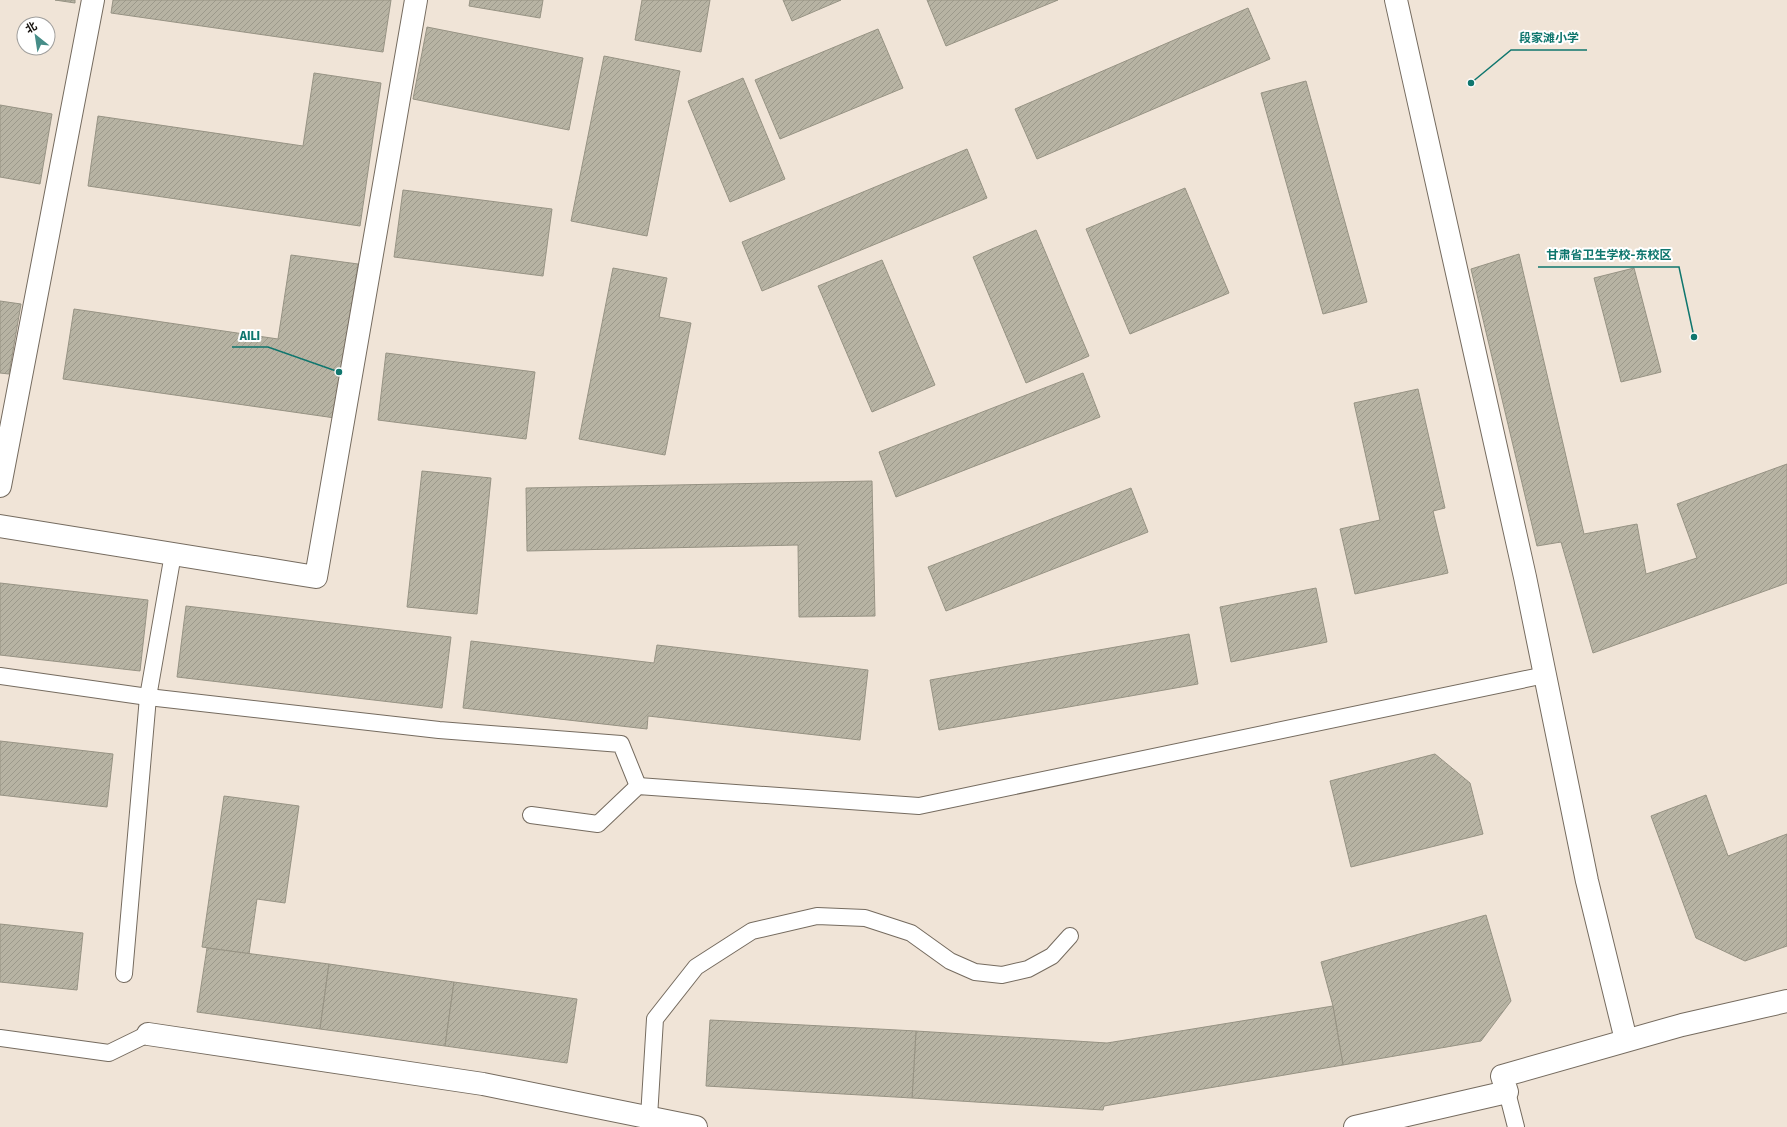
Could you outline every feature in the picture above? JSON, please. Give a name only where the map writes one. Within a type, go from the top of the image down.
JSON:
[{"type":"street","points":[[0,486],[92,0]]},
{"type":"street","points":[[0,526],[316,577],[416,0]]},
{"type":"street","points":[[1396,0],[1511,515],[1587,881],[1626,1040]]},
{"type":"street","points":[[1355,1127],[1507,1092],[1502,1076],[1682,1025],[1787,1001]]},
{"type":"street","points":[[148,1034],[483,1084],[696,1127]]},
{"type":"lane","points":[[124,974],[148,697],[173,554]]},
{"type":"lane","points":[[531,815],[598,824],[638,786],[919,806],[1545,675]]},
{"type":"lane","points":[[0,676],[148,697],[439,730],[621,744],[638,786]]},
{"type":"lane","points":[[649,1117],[655,1019],[696,967],[752,931],[817,916],[865,918],[911,933],[950,961],[975,972],[1002,975],[1028,969],[1052,956],[1070,936]]},
{"type":"lane","points":[[0,1038],[109,1053],[148,1034]]},
{"type":"lane","points":[[1507,1092],[1516,1127]]},
{"type":"building","points":[[55,0],[75,0],[75,3]]},
{"type":"building","points":[[113,0],[391,0],[383,52],[111,13]]},
{"type":"building","points":[[470,0],[543,0],[540,18],[469,6]]},
{"type":"building","points":[[642,0],[710,0],[701,52],[635,40]]},
{"type":"building","points":[[783,0],[841,0],[792,21]]},
{"type":"building","points":[[927,0],[1058,0],[946,46]]},
{"type":"building","points":[[1248,8],[1270,59],[1037,159],[1015,109]]},
{"type":"building","points":[[427,27],[583,58],[569,130],[413,99]]},
{"type":"building","points":[[878,29],[903,88],[780,139],[755,80]]},
{"type":"building","points":[[604,56],[680,71],[647,236],[571,221]]},
{"type":"building","points":[[314,73],[381,83],[360,226],[88,186],[98,116],[303,146]]},
{"type":"building","points":[[743,78],[785,179],[730,202],[688,101]]},
{"type":"building","points":[[1306,81],[1367,302],[1323,314],[1261,93]]},
{"type":"building","points":[[0,105],[52,114],[40,184],[0,177]]},
{"type":"building","points":[[967,149],[987,198],[762,291],[742,242]]},
{"type":"building","points":[[1185,188],[1229,293],[1130,334],[1086,229]]},
{"type":"building","points":[[403,190],[552,209],[543,276],[394,257]]},
{"type":"building","points":[[1036,230],[1089,356],[1026,383],[973,257]]},
{"type":"building","points":[[1519,254],[1584,534],[1637,524],[1646,574],[1697,558],[1677,504],[1787,464],[1787,583],[1593,653],[1561,542],[1537,546],[1471,269]]},
{"type":"building","points":[[291,255],[358,264],[335,418],[63,379],[74,309],[278,339]]},
{"type":"building","points":[[882,260],[935,385],[872,412],[818,286]]},
{"type":"building","points":[[613,268],[667,278],[659,317],[691,323],[665,455],[579,439]]},
{"type":"building","points":[[1634,268],[1661,372],[1621,382],[1594,278]]},
{"type":"building","points":[[0,301],[21,304],[9,374],[0,373]]},
{"type":"building","points":[[386,353],[535,372],[526,439],[378,420]]},
{"type":"building","points":[[1083,373],[1100,417],[896,497],[879,452]]},
{"type":"building","points":[[1418,389],[1445,508],[1433,511],[1448,573],[1355,594],[1340,529],[1380,520],[1354,403]]},
{"type":"building","points":[[422,471],[491,478],[477,614],[407,607]]},
{"type":"building","points":[[872,481],[875,616],[799,617],[798,545],[527,551],[526,488]]},
{"type":"building","points":[[1131,488],[1148,532],[946,611],[928,567]]},
{"type":"building","points":[[0,583],[148,600],[140,671],[0,655]]},
{"type":"building","points":[[1316,588],[1327,642],[1231,662],[1220,607]]},
{"type":"building","points":[[186,606],[451,637],[442,708],[177,677]]},
{"type":"building","points":[[1189,634],[1198,684],[939,730],[930,680]]},
{"type":"building","points":[[471,641],[654,663],[657,645],[868,670],[860,740],[648,716],[647,729],[463,708]]},
{"type":"building","points":[[0,741],[113,754],[107,807],[0,795]]},
{"type":"building","points":[[1435,754],[1470,783],[1483,834],[1351,867],[1330,781]]},
{"type":"building","points":[[1706,795],[1728,856],[1787,834],[1787,946],[1745,961],[1696,938],[1651,816]]},
{"type":"building","points":[[224,796],[299,806],[285,903],[257,899],[249,954],[202,947]]},
{"type":"building","points":[[1486,915],[1511,1001],[1481,1041],[1343,1065],[1333,1006],[1321,962]]},
{"type":"building","points":[[0,924],[83,933],[77,990],[0,982]]},
{"type":"building","points":[[207,948],[329,964],[320,1029],[197,1012]]},
{"type":"building","points":[[329,964],[454,982],[445,1046],[320,1029]]},
{"type":"building","points":[[454,982],[577,999],[567,1063],[445,1046]]},
{"type":"building","points":[[1333,1006],[1343,1065],[1104,1106],[1103,1110],[912,1098],[916,1031],[1107,1043]]},
{"type":"building","points":[[710,1020],[916,1031],[912,1098],[706,1086]]},
{"type":"place","name":"段家滩小学","points":[[1471,83]]},
{"type":"place","name":"甘肃省卫生学校-东校区","points":[[1694,337]]},
{"type":"place","name":"AILI","points":[[339,372]]}]
